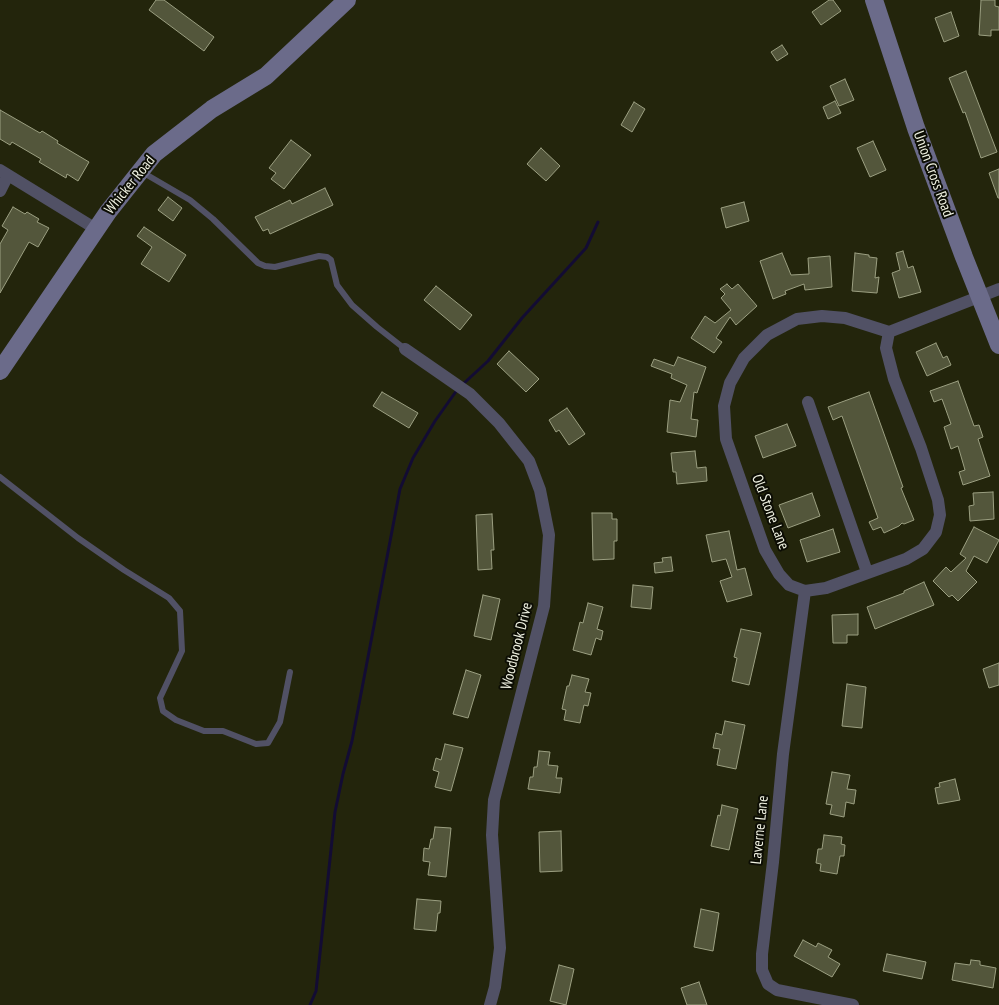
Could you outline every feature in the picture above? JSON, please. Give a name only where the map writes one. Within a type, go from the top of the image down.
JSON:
[{"type":"street","name":"Whicker Road","points":[[0,371],[108,212],[154,154],[212,109],[266,76],[347,0]]},
{"type":"street","name":"Union Cross Road","points":[[874,0],[916,128],[999,345]]},
{"type":"street","points":[[0,191],[4,173],[96,230]]},
{"type":"street","points":[[805,591],[826,588],[906,559],[923,549],[936,532],[940,515],[938,500],[921,448],[894,379],[886,348],[889,332],[999,289]]},
{"type":"street","name":"Old Stone Lane","points":[[805,591],[789,585],[779,574],[765,550],[726,439],[724,406],[730,383],[744,358],[766,335],[797,319],[822,316],[845,318],[889,332]]},
{"type":"street","name":"Woodbrook Drive","points":[[406,349],[470,394],[499,423],[529,461],[540,490],[549,535],[544,606],[494,800],[492,835],[500,948],[495,987],[490,1005]]},
{"type":"street","points":[[808,402],[867,572]]},
{"type":"street","name":"Laverne Lane","points":[[805,591],[783,754],[774,862],[762,954],[762,970],[768,984],[777,990],[853,1005]]},
{"type":"lane","points":[[141,171],[190,200],[213,219],[258,263],[275,267],[319,256],[331,260],[337,286],[352,305],[406,349]]},
{"type":"lane","points":[[0,477],[86,543],[124,570],[169,598],[180,611],[182,651],[160,698],[163,711],[176,720],[204,731],[223,731],[256,744],[268,743],[280,722],[290,672]]},
{"type":"building","points":[[156,0],[164,0],[214,37],[204,51],[149,10]]},
{"type":"building","points":[[829,0],[833,0],[841,11],[821,25],[812,12]]},
{"type":"building","points":[[981,0],[995,0],[995,6],[999,7],[999,30],[991,30],[991,36],[979,35]]},
{"type":"building","points":[[951,12],[959,36],[944,42],[935,18]]},
{"type":"building","points":[[782,45],[788,54],[777,61],[771,52]]},
{"type":"building","points":[[966,71],[997,152],[981,158],[965,112],[963,113],[949,78]]},
{"type":"building","points":[[845,79],[854,100],[839,106],[830,86]]},
{"type":"building","points":[[835,101],[841,113],[828,119],[823,107]]},
{"type":"building","points":[[634,102],[645,109],[632,132],[621,125]]},
{"type":"building","points":[[0,110],[40,133],[42,131],[58,141],[57,143],[89,162],[78,181],[67,174],[66,178],[39,162],[41,159],[12,142],[10,145],[0,139]]},
{"type":"building","points":[[291,140],[311,155],[284,189],[271,179],[276,173],[269,168]]},
{"type":"building","points":[[873,141],[886,170],[870,177],[857,148]]},
{"type":"building","points":[[541,148],[560,166],[546,181],[527,164]]},
{"type":"building","points":[[999,169],[999,198],[998,198],[989,173]]},
{"type":"building","points":[[325,188],[333,205],[270,234],[268,229],[263,231],[255,217],[290,200],[292,204]]},
{"type":"building","points":[[168,197],[182,208],[173,221],[158,210]]},
{"type":"building","points":[[744,202],[749,221],[726,228],[721,208]]},
{"type":"building","points":[[13,207],[39,219],[37,222],[49,228],[38,247],[29,242],[0,293],[0,244],[8,230],[2,226]]},
{"type":"building","points":[[144,227],[186,255],[169,282],[141,264],[152,247],[137,236]]},
{"type":"building","points":[[903,251],[908,268],[913,266],[921,292],[899,298],[892,273],[900,270],[896,253]]},
{"type":"building","points":[[782,253],[791,275],[809,274],[808,258],[830,256],[832,287],[805,290],[804,284],[785,291],[786,294],[773,299],[760,261]]},
{"type":"building","points":[[855,253],[877,258],[875,278],[879,277],[877,293],[852,291]]},
{"type":"building","points":[[727,284],[732,289],[738,284],[757,306],[736,325],[730,317],[716,338],[722,342],[714,353],[691,338],[705,316],[715,323],[731,310],[721,298],[725,294],[720,289]]},
{"type":"building","points":[[436,286],[472,315],[460,330],[424,300]]},
{"type":"building","points":[[936,343],[943,358],[947,356],[951,365],[927,376],[916,352]]},
{"type":"building","points":[[509,351],[539,379],[526,392],[497,364]]},
{"type":"building","points":[[678,357],[706,367],[697,393],[694,392],[691,419],[698,420],[696,437],[667,432],[670,400],[680,402],[687,385],[671,378],[672,374],[651,366],[654,359],[674,366]]},
{"type":"building","points":[[958,381],[974,426],[979,425],[983,437],[978,439],[990,476],[963,485],[959,472],[965,470],[958,446],[951,449],[944,427],[951,424],[942,399],[934,402],[930,391]]},
{"type":"building","points":[[382,392],[418,413],[409,428],[373,406]]},
{"type":"building","points":[[869,392],[903,487],[901,488],[914,520],[902,523],[884,533],[881,527],[873,530],[869,522],[878,518],[842,416],[833,420],[828,407]]},
{"type":"building","points":[[567,408],[585,434],[569,445],[559,430],[556,432],[549,420]]},
{"type":"building","points":[[787,424],[796,446],[763,458],[755,436]]},
{"type":"building","points":[[695,451],[697,468],[706,467],[707,481],[677,484],[676,472],[673,472],[671,453]]},
{"type":"building","points":[[993,492],[994,519],[970,521],[969,506],[974,505],[973,493]]},
{"type":"building","points":[[812,493],[820,516],[788,528],[779,505]]},
{"type":"building","points":[[592,513],[612,513],[612,519],[617,519],[617,541],[614,541],[614,559],[593,560]]},
{"type":"building","points":[[492,514],[494,550],[491,550],[492,569],[478,570],[476,515]]},
{"type":"building","points":[[974,527],[999,540],[987,563],[974,556],[966,571],[977,582],[958,601],[952,595],[949,597],[933,581],[946,567],[951,572],[966,558],[960,554]]},
{"type":"building","points":[[833,529],[840,552],[807,562],[800,540]]},
{"type":"building","points":[[729,531],[737,570],[745,568],[752,595],[727,602],[720,581],[732,577],[726,559],[712,562],[706,535]]},
{"type":"building","points":[[671,557],[673,571],[655,573],[654,563],[663,562],[662,558]]},
{"type":"building","points":[[924,582],[934,605],[875,629],[867,607],[904,593],[904,591]]},
{"type":"building","points":[[633,585],[653,587],[651,609],[631,607]]},
{"type":"building","points":[[483,595],[500,599],[491,640],[474,636]]},
{"type":"building","points":[[588,603],[603,607],[597,629],[603,631],[601,640],[596,638],[591,655],[573,650],[580,622],[583,623]]},
{"type":"building","points":[[858,614],[858,635],[847,635],[847,643],[833,643],[832,615]]},
{"type":"building","points":[[741,629],[761,633],[749,685],[732,681],[737,658],[734,657]]},
{"type":"building","points":[[999,663],[999,685],[989,688],[983,669]]},
{"type":"building","points":[[466,670],[481,675],[468,718],[453,714]]},
{"type":"building","points":[[572,675],[589,679],[585,692],[591,693],[588,706],[584,705],[580,723],[564,720],[566,710],[562,709],[567,686],[569,686]]},
{"type":"building","points":[[847,684],[866,687],[862,728],[842,726]]},
{"type":"building","points":[[725,721],[745,725],[736,769],[717,765],[720,749],[713,748],[716,733],[722,735]]},
{"type":"building","points":[[445,744],[463,748],[451,791],[435,787],[439,772],[433,770],[436,758],[441,760]]},
{"type":"building","points":[[539,751],[550,752],[548,765],[558,766],[556,778],[562,778],[560,793],[528,789],[530,777],[533,777],[534,767],[537,767]]},
{"type":"building","points":[[832,772],[850,775],[847,789],[856,790],[854,804],[846,802],[844,817],[830,814],[832,805],[826,804]]},
{"type":"building","points":[[955,779],[960,800],[938,804],[935,788],[940,787],[939,783]]},
{"type":"building","points":[[722,805],[738,809],[729,850],[711,846]]},
{"type":"building","points":[[435,827],[451,828],[446,877],[428,875],[430,862],[423,861],[424,848],[429,849]]},
{"type":"building","points":[[561,831],[562,871],[540,872],[539,832]]},
{"type":"building","points":[[824,835],[842,837],[841,844],[845,845],[844,856],[840,856],[837,874],[820,871],[821,864],[816,863],[818,849],[822,849]]},
{"type":"building","points":[[417,899],[441,901],[436,931],[414,929]]},
{"type":"building","points":[[701,909],[719,913],[713,951],[694,947]]},
{"type":"building","points":[[803,940],[816,947],[818,943],[832,950],[828,957],[840,964],[832,977],[794,956]]},
{"type":"building","points":[[887,954],[926,962],[922,979],[883,971]]},
{"type":"building","points":[[971,960],[980,961],[980,965],[996,968],[993,988],[952,980],[955,963],[970,965]]},
{"type":"building","points":[[559,965],[574,969],[566,1005],[550,1001]]},
{"type":"building","points":[[699,982],[707,1005],[687,1005],[681,988]]},
{"type":"waterway","points":[[462,385],[488,361],[522,318],[586,248],[598,222]]},
{"type":"waterway","points":[[310,1005],[316,991],[335,812],[352,741],[400,489],[413,458],[435,421],[457,390]]}]
